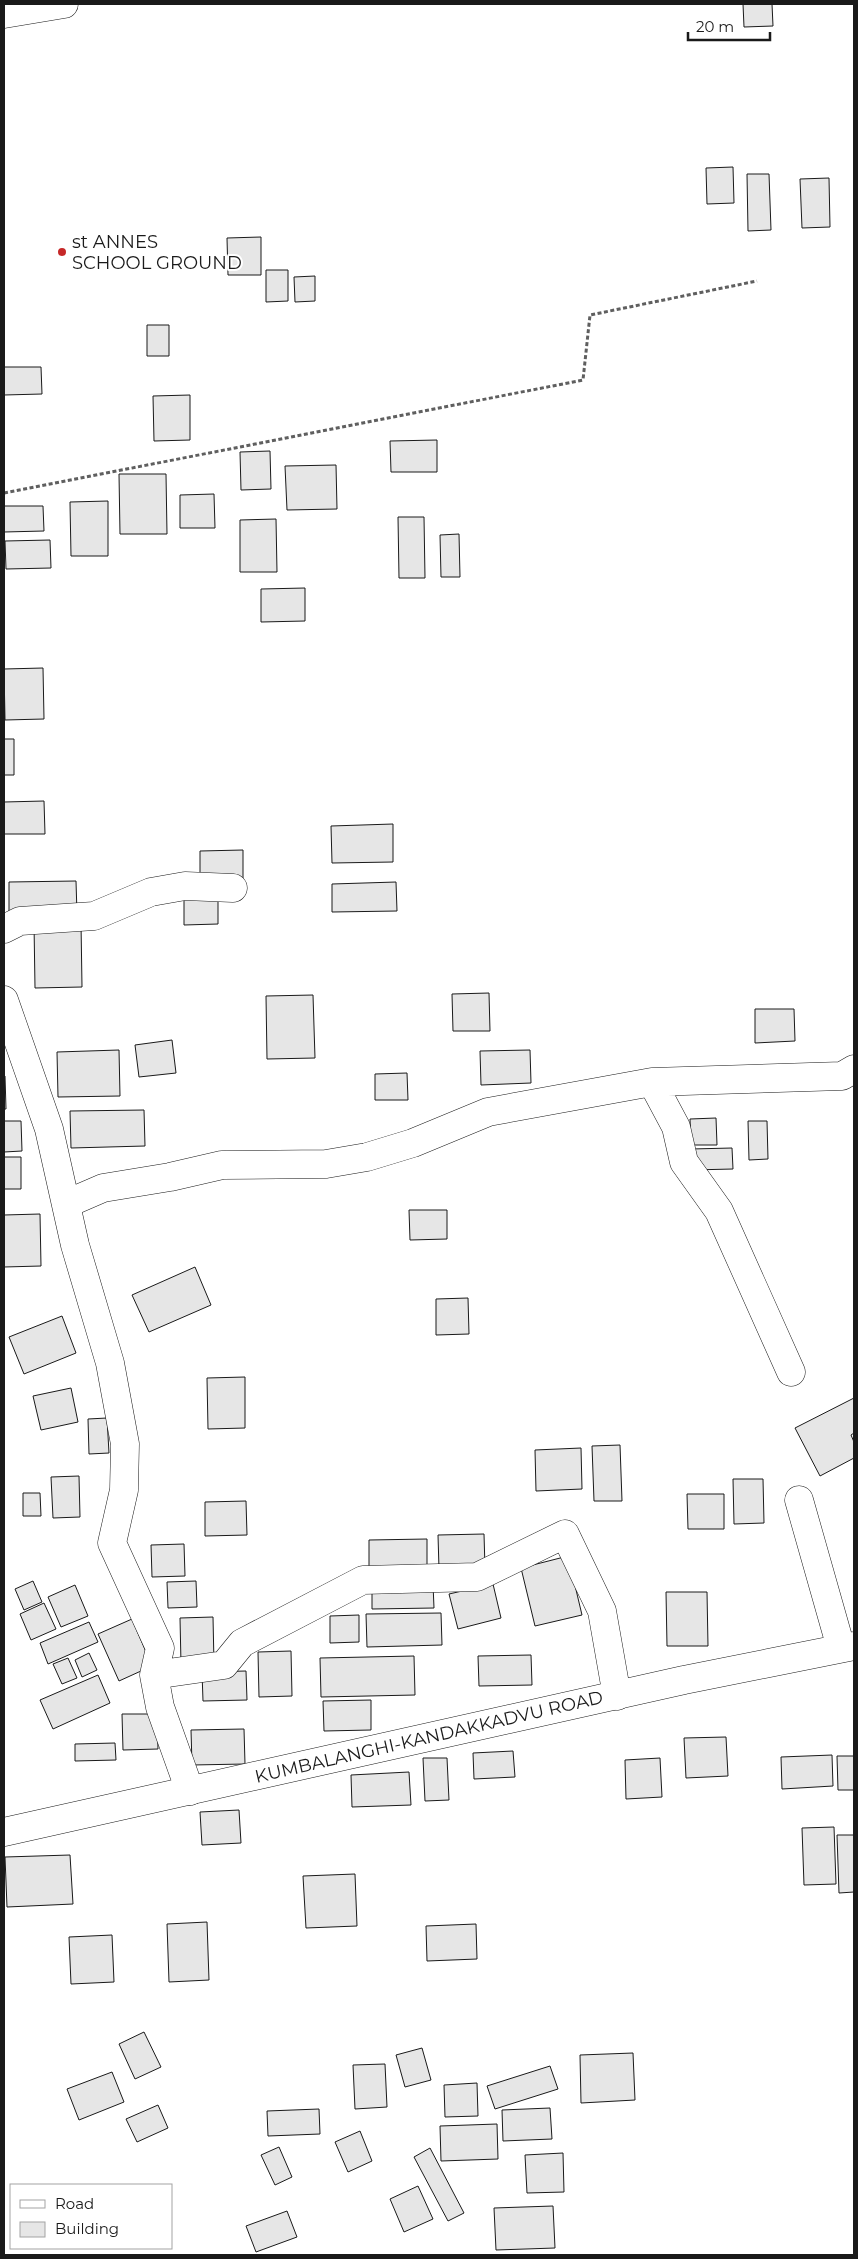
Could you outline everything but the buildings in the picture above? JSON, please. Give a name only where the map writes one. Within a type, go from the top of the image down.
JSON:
[{"type":"street","points":[[4,14],[64,4]]},
{"type":"street","points":[[4,928],[20,921],[94,916],[151,892],[185,886],[233,888]]},
{"type":"street","points":[[4,1000],[12,1050],[49,1129],[66,1204],[110,1363],[125,1444],[124,1490],[112,1543],[160,1648],[154,1675],[160,1707],[190,1791]]},
{"type":"street","points":[[66,1204],[103,1188],[222,1166],[326,1164],[367,1157],[413,1143],[488,1112],[652,1082],[842,1076],[854,1069]]},
{"type":"street","points":[[652,1082],[676,1127],[684,1162],[719,1211],[791,1372]]},
{"type":"street","points":[[799,1500],[848,1647]]},
{"type":"street","points":[[154,1675],[224,1665],[242,1642],[363,1580],[477,1577],[565,1534],[602,1611],[617,1696]]},
{"type":"street","name":"KUMBALANGHI-KANDAKKADVU ROAD","points":[[4,1832],[617,1696],[848,1647]]},
{"type":"path","points":[[4,494],[583,380],[590,315],[757,282]]},
{"type":"place","name":"st ANNES SCHOOL GROUND","points":[[62,252]]}]
